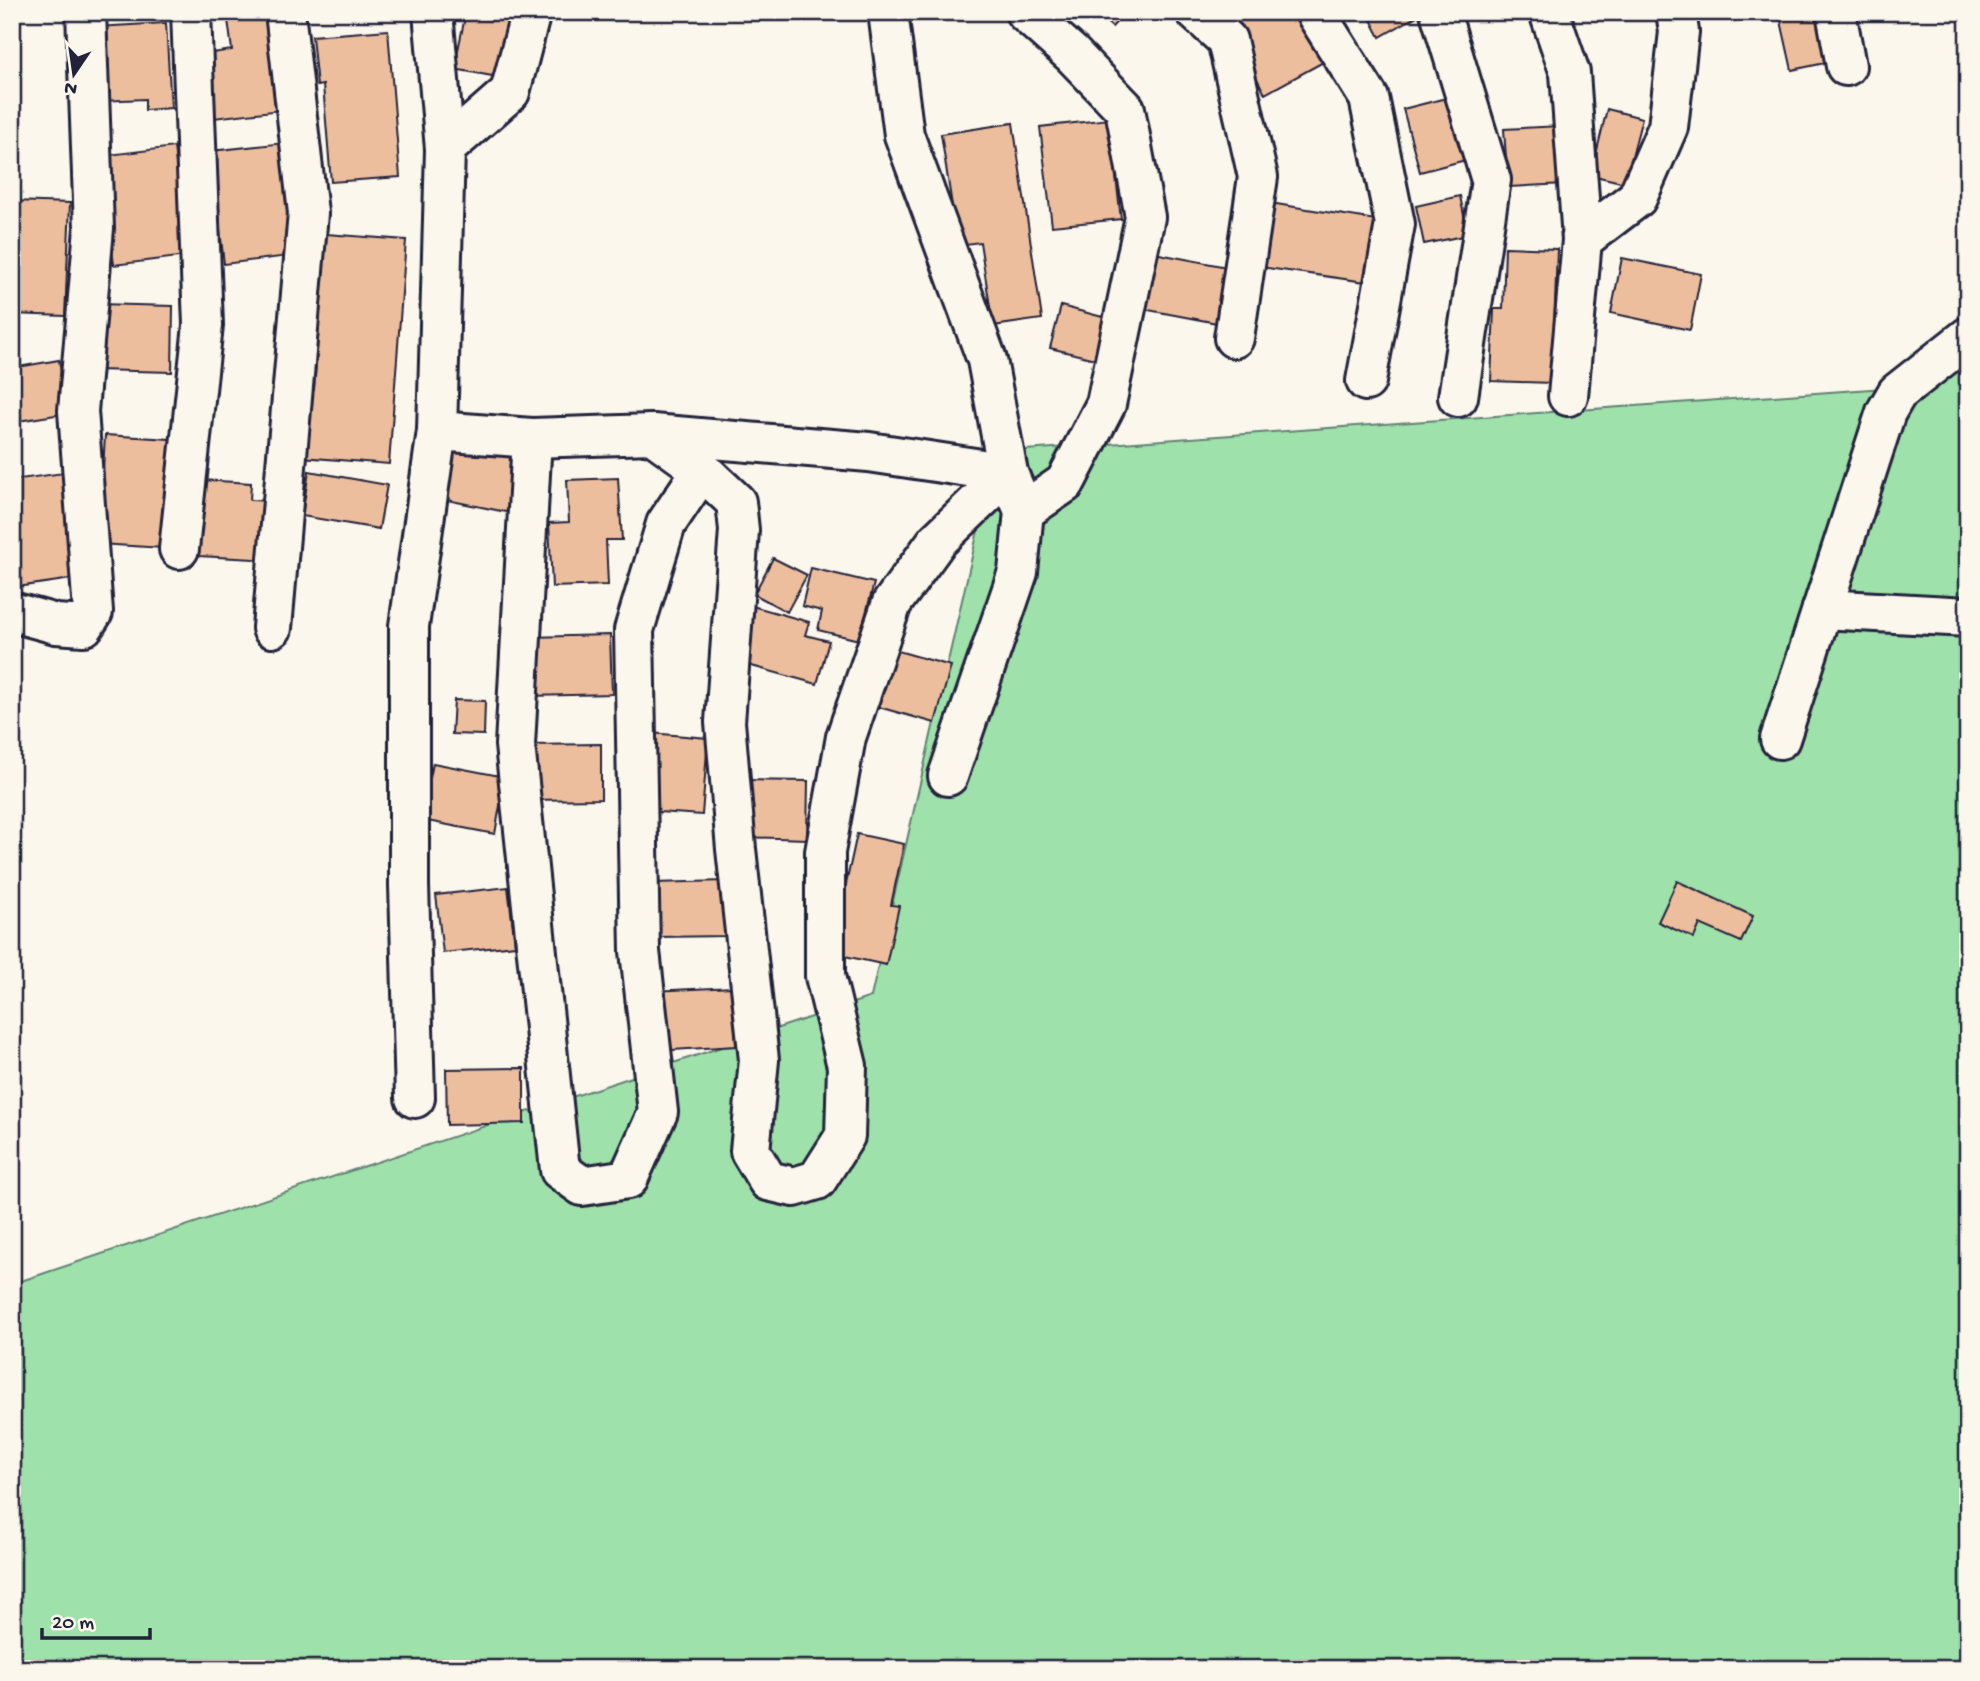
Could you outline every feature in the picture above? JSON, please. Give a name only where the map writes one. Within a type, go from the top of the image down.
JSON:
[{"type":"street","points":[[12,612],[56,624],[84,626],[93,612],[78,411],[94,228],[86,12]]},
{"type":"street","points":[[179,549],[203,325],[191,12]]},
{"type":"street","points":[[272,628],[307,213],[285,12]]},
{"type":"street","points":[[415,1098],[410,885],[409,626],[437,431],[445,149],[433,12]]},
{"type":"street","points":[[445,149],[510,92],[531,12]]},
{"type":"street","points":[[888,12],[904,135],[987,360],[1008,473],[1024,511],[1018,572],[948,776]]},
{"type":"street","points":[[1024,511],[1065,482],[1106,404],[1145,217],[1125,109],[1072,54],[1025,12]]},
{"type":"street","points":[[1196,12],[1227,40],[1258,177],[1234,338]]},
{"type":"street","points":[[1315,12],[1369,98],[1395,225],[1366,381]]},
{"type":"street","points":[[1440,12],[1491,180],[1458,397]]},
{"type":"street","points":[[1549,12],[1570,73],[1581,240],[1568,396]]},
{"type":"street","points":[[1581,240],[1637,198],[1668,127],[1679,33],[1676,12]]},
{"type":"street","points":[[1836,12],[1846,66]]},
{"type":"street","points":[[1780,739],[1885,412],[1897,393],[1968,337]]},
{"type":"street","points":[[437,431],[532,438],[652,434],[869,452],[1008,473]]},
{"type":"street","points":[[652,434],[702,470],[736,502],[739,530],[725,722],[759,1060],[750,1151],[768,1181],[794,1187],[817,1180],[845,1136],[847,1066],[825,976],[825,852],[846,737],[892,603],[937,541],[1008,473]]},
{"type":"street","points":[[532,438],[515,745],[560,1170],[582,1186],[628,1179],[658,1111],[640,951],[635,630],[666,524],[702,470]]},
{"type":"street","points":[[1822,609],[1968,617]]},
{"type":"green space","points":[[1968,328],[1968,1669],[12,1669],[12,1284],[871,997],[996,452],[1885,388]]},
{"type":"building","points":[[227,12],[269,12],[281,110],[214,118],[206,54],[232,50]]},
{"type":"building","points":[[466,12],[511,13],[498,77],[454,69]]},
{"type":"building","points":[[1096,12],[1126,12],[1112,27]]},
{"type":"building","points":[[1222,12],[1302,12],[1327,60],[1265,94]]},
{"type":"building","points":[[1367,12],[1424,12],[1380,37]]},
{"type":"building","points":[[1779,12],[1829,12],[1839,60],[1792,70]]},
{"type":"building","points":[[166,23],[171,108],[145,110],[145,99],[100,101],[96,27]]},
{"type":"building","points":[[388,30],[400,177],[331,182],[323,85],[317,86],[312,36]]},
{"type":"building","points":[[1458,95],[1473,158],[1420,172],[1403,109]]},
{"type":"building","points":[[1607,109],[1642,118],[1625,183],[1591,175]]},
{"type":"building","points":[[1109,119],[1121,219],[1052,226],[1040,127]]},
{"type":"building","points":[[1013,123],[1042,319],[993,326],[980,242],[958,245],[941,134]]},
{"type":"building","points":[[1561,126],[1565,184],[1508,187],[1504,129]]},
{"type":"building","points":[[284,143],[297,255],[224,264],[211,151]]},
{"type":"building","points":[[174,147],[187,256],[114,265],[100,156]]},
{"type":"building","points":[[1460,196],[1468,235],[1424,244],[1416,206]]},
{"type":"building","points":[[12,201],[70,203],[65,316],[12,314]]},
{"type":"building","points":[[1270,203],[1376,220],[1366,282],[1260,267]]},
{"type":"building","points":[[326,234],[406,240],[389,464],[302,457],[308,390],[314,390]]},
{"type":"building","points":[[1505,247],[1557,249],[1552,383],[1491,381],[1494,309],[1503,309]]},
{"type":"building","points":[[1154,253],[1227,267],[1217,323],[1143,309]]},
{"type":"building","points":[[1622,258],[1701,274],[1690,330],[1611,313]]},
{"type":"building","points":[[98,304],[173,306],[172,372],[96,370]]},
{"type":"building","points":[[1061,306],[1110,319],[1099,360],[1050,348]]},
{"type":"building","points":[[59,360],[68,413],[12,422],[12,368]]},
{"type":"building","points":[[105,435],[170,439],[164,548],[99,544]]},
{"type":"building","points":[[454,439],[523,453],[511,513],[442,499]]},
{"type":"building","points":[[309,471],[387,485],[379,529],[302,516]]},
{"type":"building","points":[[63,473],[79,578],[17,587],[12,552],[12,480]]},
{"type":"building","points":[[618,478],[622,540],[606,540],[608,585],[552,587],[549,523],[569,522],[567,480]]},
{"type":"building","points":[[201,480],[251,483],[250,500],[274,501],[271,560],[199,556]]},
{"type":"building","points":[[773,558],[807,575],[787,612],[754,594]]},
{"type":"building","points":[[811,568],[874,583],[859,640],[818,630],[822,611],[802,606]]},
{"type":"building","points":[[752,606],[809,622],[805,635],[829,641],[817,684],[737,662]]},
{"type":"building","points":[[610,635],[612,694],[530,696],[529,637]]},
{"type":"building","points":[[891,649],[951,666],[935,723],[875,706]]},
{"type":"building","points":[[454,700],[485,701],[484,735],[452,734]]},
{"type":"building","points":[[650,733],[708,738],[702,815],[644,811]]},
{"type":"building","points":[[601,744],[601,799],[526,800],[525,745]]},
{"type":"building","points":[[433,763],[505,777],[495,834],[422,820]]},
{"type":"building","points":[[743,780],[808,781],[807,839],[742,837]]},
{"type":"building","points":[[857,834],[904,844],[891,905],[899,906],[886,965],[831,953]]},
{"type":"building","points":[[725,881],[727,936],[656,937],[654,883]]},
{"type":"building","points":[[1677,881],[1753,916],[1741,942],[1700,924],[1694,938],[1658,922]]},
{"type":"building","points":[[508,887],[515,945],[443,953],[436,895]]},
{"type":"building","points":[[733,987],[736,1046],[656,1051],[653,991]]},
{"type":"building","points":[[524,1068],[524,1123],[447,1125],[446,1069]]}]
